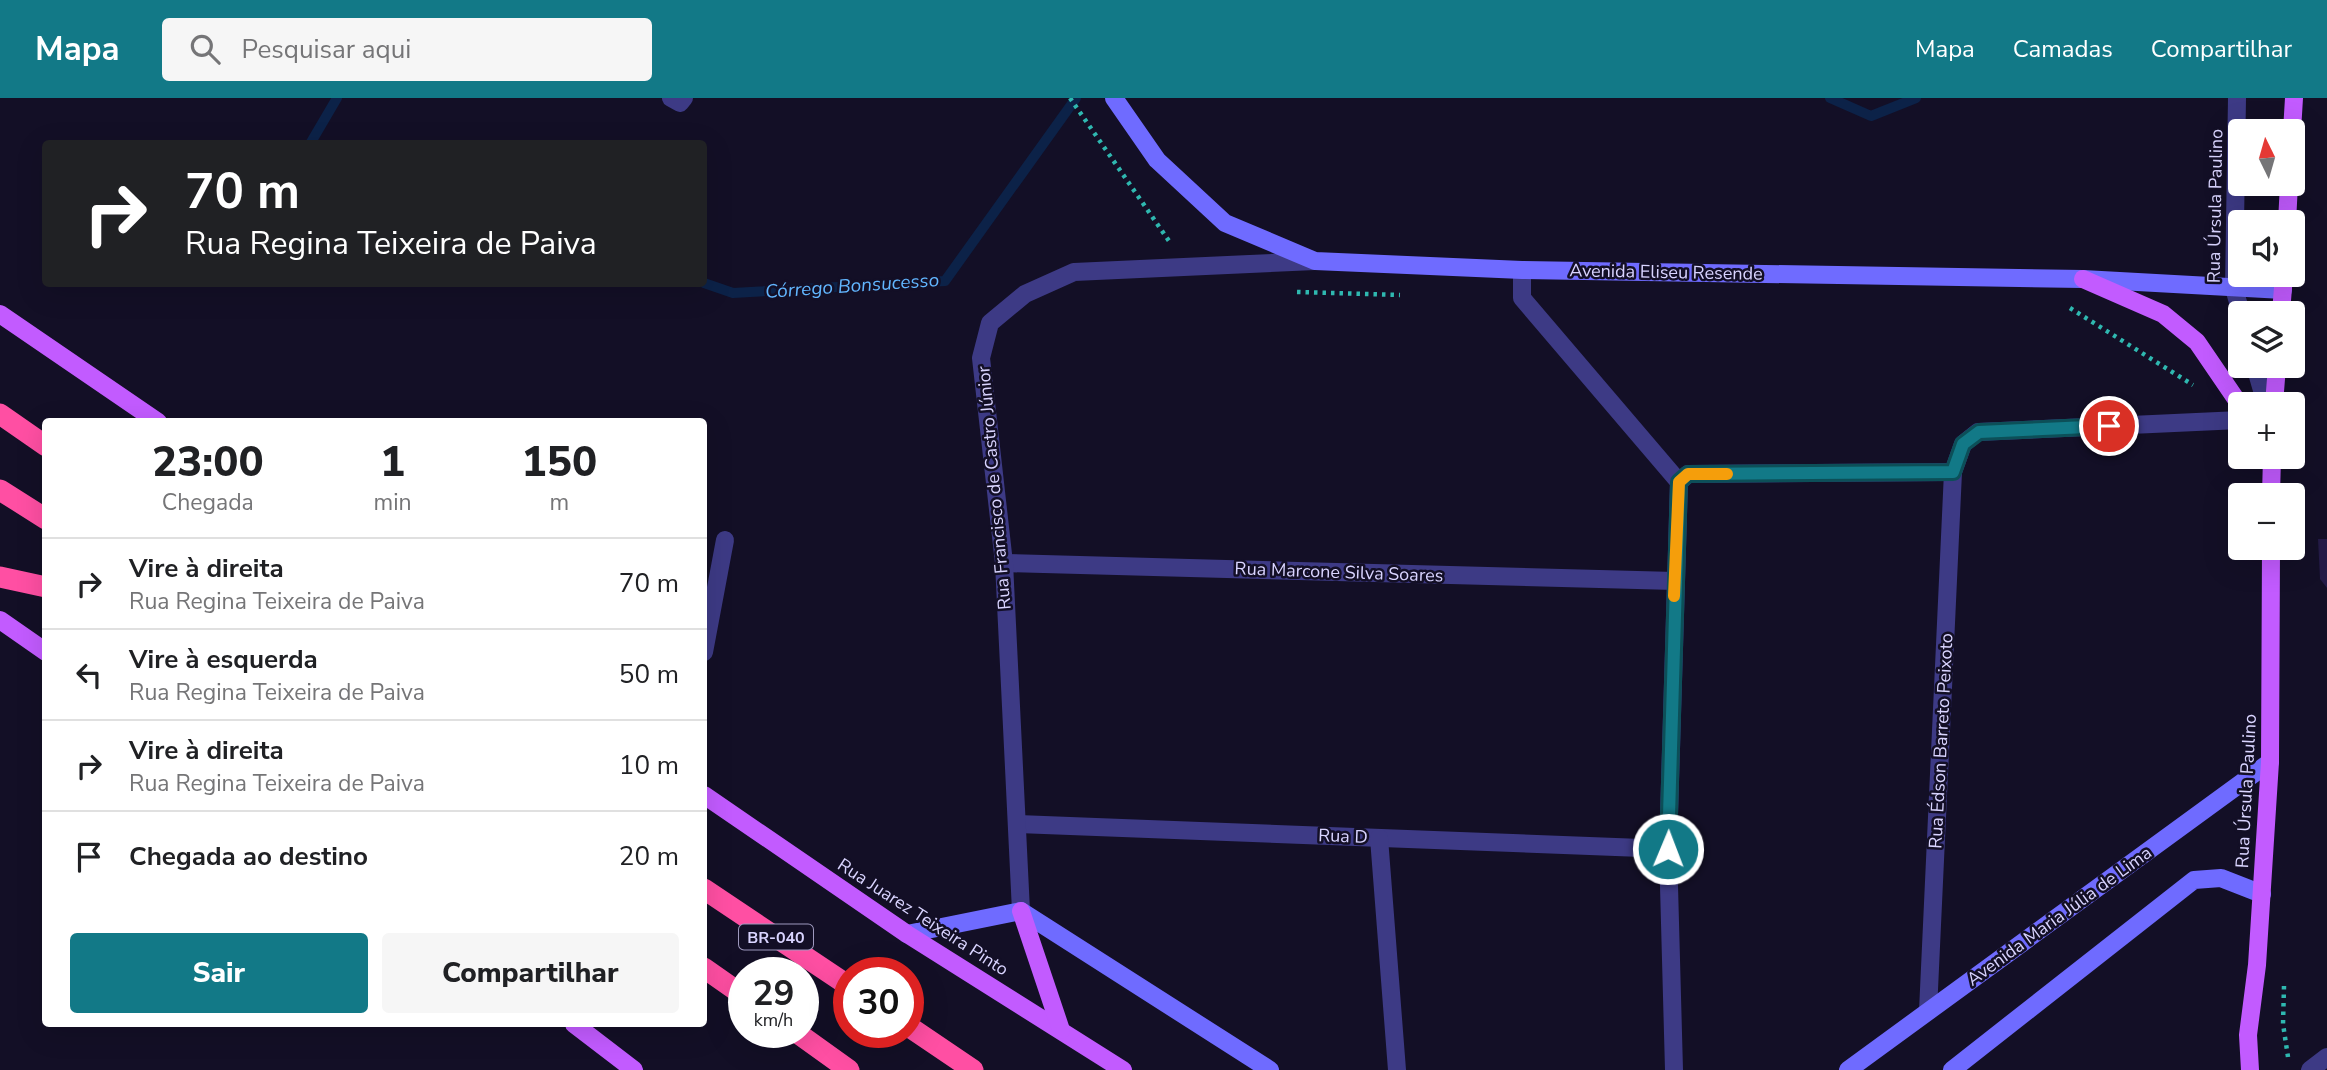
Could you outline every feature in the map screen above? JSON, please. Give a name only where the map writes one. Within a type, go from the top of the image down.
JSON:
[{"type":"highway","points":[[0,414],[42,443]]},
{"type":"highway","points":[[0,490],[42,516]]},
{"type":"highway","points":[[0,577],[42,586]]},
{"type":"highway","name":"BR-040","points":[[707,891],[833,975]]},
{"type":"highway","points":[[707,970],[728,985]]},
{"type":"highway","points":[[924,1037],[973,1070]]},
{"type":"highway","points":[[818,1048],[849,1070]]},
{"type":"main road","name":"Avenida Eliseu Resende","points":[[1114,98],[1157,160],[1225,223],[1315,261],[1522,270],[2083,279],[2244,287]]},
{"type":"main road","points":[[2293,119],[2294,98]]},
{"type":"main road","points":[[2083,279],[2163,314],[2197,342],[2231,392]]},
{"type":"main road","points":[[0,314],[152,418]]},
{"type":"main road","name":"Rua Úrsula Paulino","points":[[2250,1070],[2248,1035],[2257,965],[2270,762],[2271,560]]},
{"type":"main road","points":[[0,620],[42,649]]},
{"type":"main road","name":"Avenida Maria Júlia de Lima","points":[[1849,1070],[2270,762]]},
{"type":"main road","name":"Rua Juarez Teixeira Pinto","points":[[707,797],[907,934],[1123,1070]]},
{"type":"main road","points":[[1952,1070],[2194,880],[2221,878],[2262,894]]},
{"type":"main road","points":[[1021,911],[1061,1030]]},
{"type":"main road","points":[[907,934],[1021,911],[1270,1070]]},
{"type":"main road","points":[[578,1027],[634,1070]]},
{"type":"street","points":[[671,98],[680,103],[684,98]]},
{"type":"street","name":"Rua Úrsula Paulino","points":[[2237,98],[2234,288],[2238,301]]},
{"type":"street","name":"Rua Francisco de Castro Júnior","points":[[1021,911],[1004,563],[981,358],[989,323],[1025,294],[1074,272],[1315,261]]},
{"type":"street","points":[[1522,270],[1522,298],[1679,482],[1668,849],[1674,1070]]},
{"type":"street","points":[[1679,482],[1688,474],[1953,472],[1963,444],[1979,432],[2228,421]]},
{"type":"street","name":"Rua Édson Barreto Peixoto","points":[[1928,1010],[1953,472]]},
{"type":"street","points":[[707,635],[724,540]]},
{"type":"street","name":"Rua Marcone Silva Soares","points":[[1004,563],[1675,581]]},
{"type":"street","name":"Rua D","points":[[1018,824],[1668,849]]},
{"type":"street","points":[[1379,838],[1397,1070]]},
{"type":"street","name":"Rua Úrsula Paulino","points":[[2242,1070],[2248,1035]]},
{"type":"street","points":[[2310,1070],[2327,1058]]},
{"type":"path","points":[[1070,98],[1129,182]]},
{"type":"building","points":[[2318,539],[2327,539],[2327,588],[2320,579]]},
{"type":"waterway","name":"Córrego Bonsucesso","points":[[312,140],[337,98]]},
{"type":"waterway","name":"Córrego Bonsucesso","points":[[707,284],[733,293],[945,281],[1076,98]]},
{"type":"waterway","name":"Córrego Bonsucesso","points":[[1830,98],[1871,116],[1916,98]]},
{"type":"slow traffic","points":[[1674,596],[1679,482],[1688,474],[1727,474]]},
{"type":"route","points":[[1668,849],[1679,482],[1688,474],[1953,472],[1963,444],[1979,432],[2109,426]]}]
